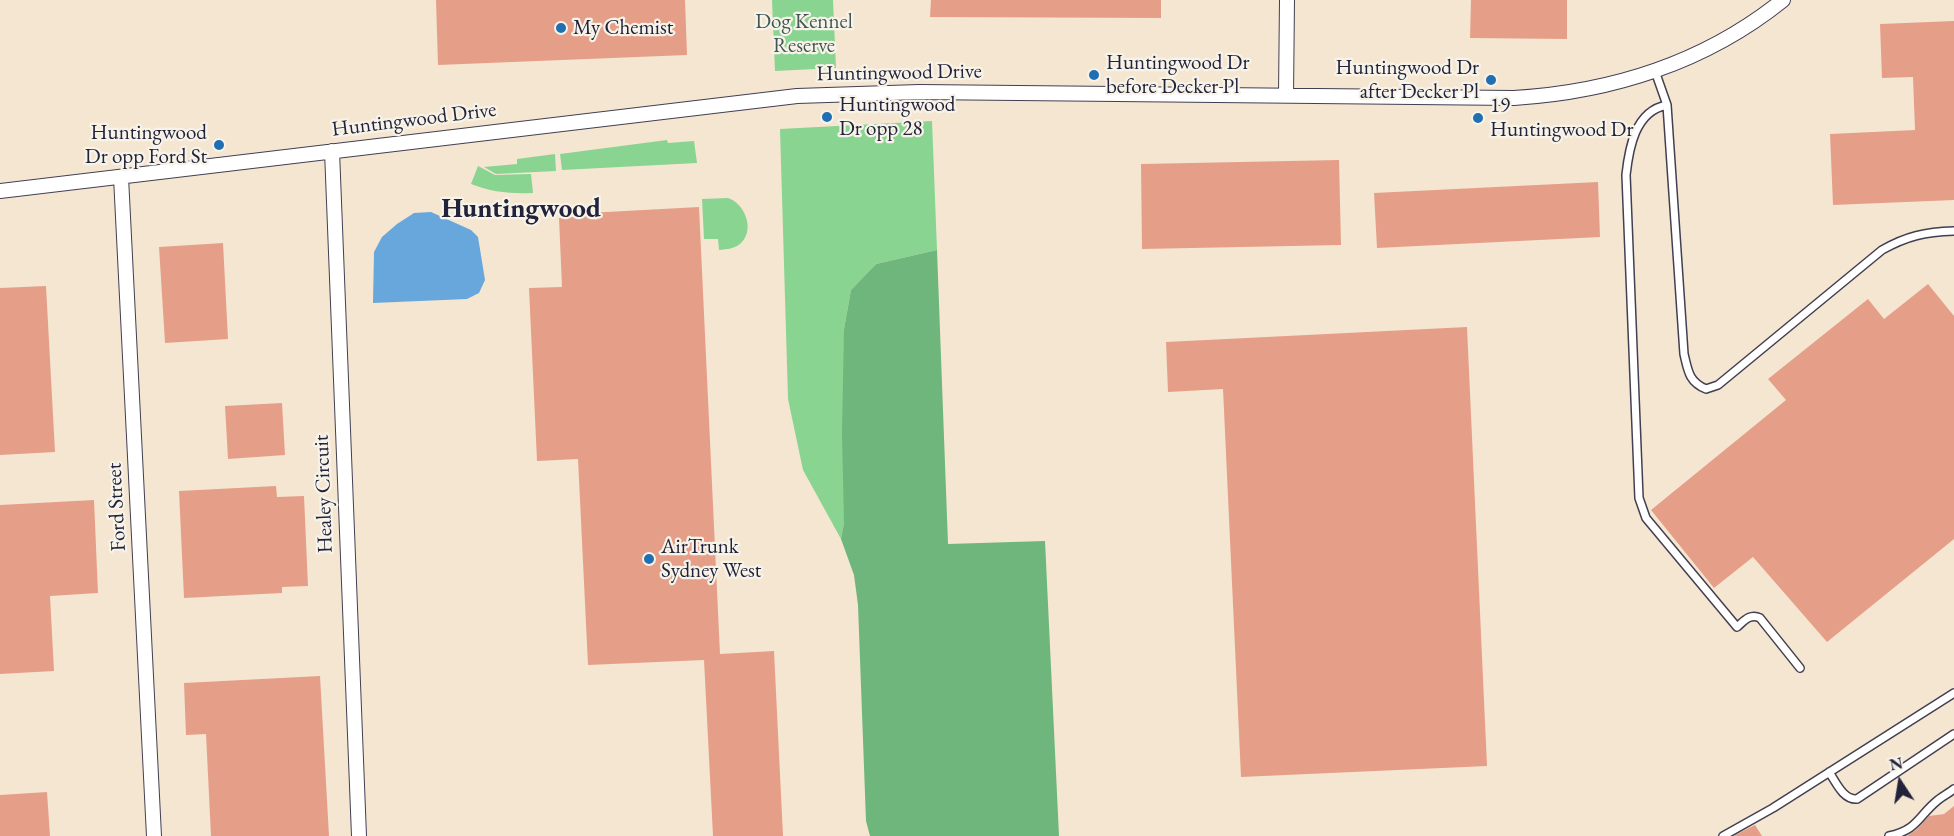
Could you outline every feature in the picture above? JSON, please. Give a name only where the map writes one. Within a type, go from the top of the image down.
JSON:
[{"type":"street","points":[[1286,95],[1287,0]]},
{"type":"street","name":"Huntingwood Drive","points":[[0,191],[797,96],[909,92],[1503,98],[1548,96],[1612,85],[1697,53],[1723,40],[1783,0]]},
{"type":"street","name":"Healey Circuit","points":[[332,151],[359,836]]},
{"type":"street","name":"Ford Street","points":[[121,177],[154,836]]},
{"type":"lane","points":[[1655,70],[1667,105],[1684,354],[1688,373],[1696,385],[1706,389],[1718,385],[1882,250],[1899,240],[1912,236],[1954,231]]},
{"type":"lane","points":[[1667,105],[1649,112],[1642,120],[1629,151],[1626,175],[1640,498],[1646,518],[1737,627],[1748,617],[1760,618],[1800,668]]},
{"type":"lane","points":[[1723,836],[1773,808],[1954,693]]},
{"type":"lane","points":[[1829,772],[1846,796],[1857,799],[1954,734]]},
{"type":"lane","points":[[1888,836],[1902,833],[1918,822],[1937,800],[1954,789]]},
{"type":"green space","name":"Dog Kennel Reserve","points":[[772,0],[833,0],[836,68],[775,71]]},
{"type":"green space","points":[[932,121],[937,250],[876,264],[851,290],[844,329],[844,523],[841,539],[803,470],[788,399],[780,129]]},
{"type":"green space","points":[[667,140],[668,143],[694,141],[697,163],[562,170],[560,154]]},
{"type":"green space","points":[[555,154],[556,171],[496,174],[484,167],[517,164],[517,159]]},
{"type":"green space","points":[[478,166],[495,175],[531,174],[533,193],[501,192],[471,184]]},
{"type":"green space","points":[[728,198],[743,210],[748,230],[740,244],[719,250],[718,239],[704,239],[702,199]]},
{"type":"green space","points":[[937,250],[948,544],[1045,541],[1059,836],[870,836],[866,821],[858,605],[854,575],[841,539],[844,523],[842,434],[844,329],[851,290],[876,264]]},
{"type":"water","points":[[431,212],[471,230],[478,237],[485,280],[479,293],[467,299],[373,303],[374,252],[382,237],[414,213]]},
{"type":"building","name":"My Chemist","points":[[436,0],[685,0],[687,55],[438,65]]},
{"type":"building","points":[[931,0],[1161,0],[1161,18],[930,17]]},
{"type":"building","points":[[1471,0],[1567,0],[1567,39],[1470,38]]},
{"type":"building","points":[[1954,21],[1954,200],[1833,205],[1830,134],[1915,130],[1913,77],[1882,78],[1880,24]]},
{"type":"building","points":[[1339,160],[1341,245],[1142,249],[1141,164]]},
{"type":"building","points":[[1598,182],[1600,237],[1377,248],[1374,193]]},
{"type":"building","name":"AirTrunk Sydney West","points":[[699,207],[720,654],[774,651],[783,836],[713,836],[704,660],[588,665],[578,459],[537,461],[529,288],[562,287],[559,218],[588,216],[588,213]]},
{"type":"building","points":[[223,243],[228,339],[165,343],[159,247]]},
{"type":"building","points":[[1928,284],[1954,316],[1954,539],[1827,642],[1753,557],[1714,588],[1651,510],[1786,400],[1768,379],[1868,299],[1884,319]]},
{"type":"building","points":[[46,286],[55,452],[0,455],[0,288]]},
{"type":"building","points":[[1467,327],[1487,766],[1241,777],[1223,389],[1168,392],[1166,342]]},
{"type":"building","points":[[282,403],[285,455],[228,459],[225,406]]},
{"type":"building","points":[[276,486],[277,497],[304,496],[308,586],[282,587],[282,593],[184,598],[179,491]]},
{"type":"building","points":[[94,500],[98,593],[50,596],[54,671],[0,674],[0,505]]},
{"type":"building","points":[[320,676],[329,836],[211,836],[206,734],[186,735],[184,683]]},
{"type":"building","points":[[47,792],[50,836],[0,836],[0,795]]},
{"type":"building","points":[[1954,806],[1954,836],[1907,836],[1929,816],[1944,814]]},
{"type":"building","points":[[1755,825],[1762,836],[1735,836],[1735,835]]},
{"type":"place","name":"My Chemist","points":[[561,28]]},
{"type":"place","name":"Huntingwood Dr before Decker Pl","points":[[1094,75]]},
{"type":"place","name":"Huntingwood Dr after Decker Pl","points":[[1491,80]]},
{"type":"place","name":"Huntingwood Dr opp 28","points":[[827,117]]},
{"type":"place","name":"19 Huntingwood Dr","points":[[1478,118]]},
{"type":"place","name":"Huntingwood Dr opp Ford St","points":[[219,145]]},
{"type":"place","name":"AirTrunk Sydney West","points":[[649,559]]},
{"type":"district","name":"Huntingwood","points":[[521,210]]}]
